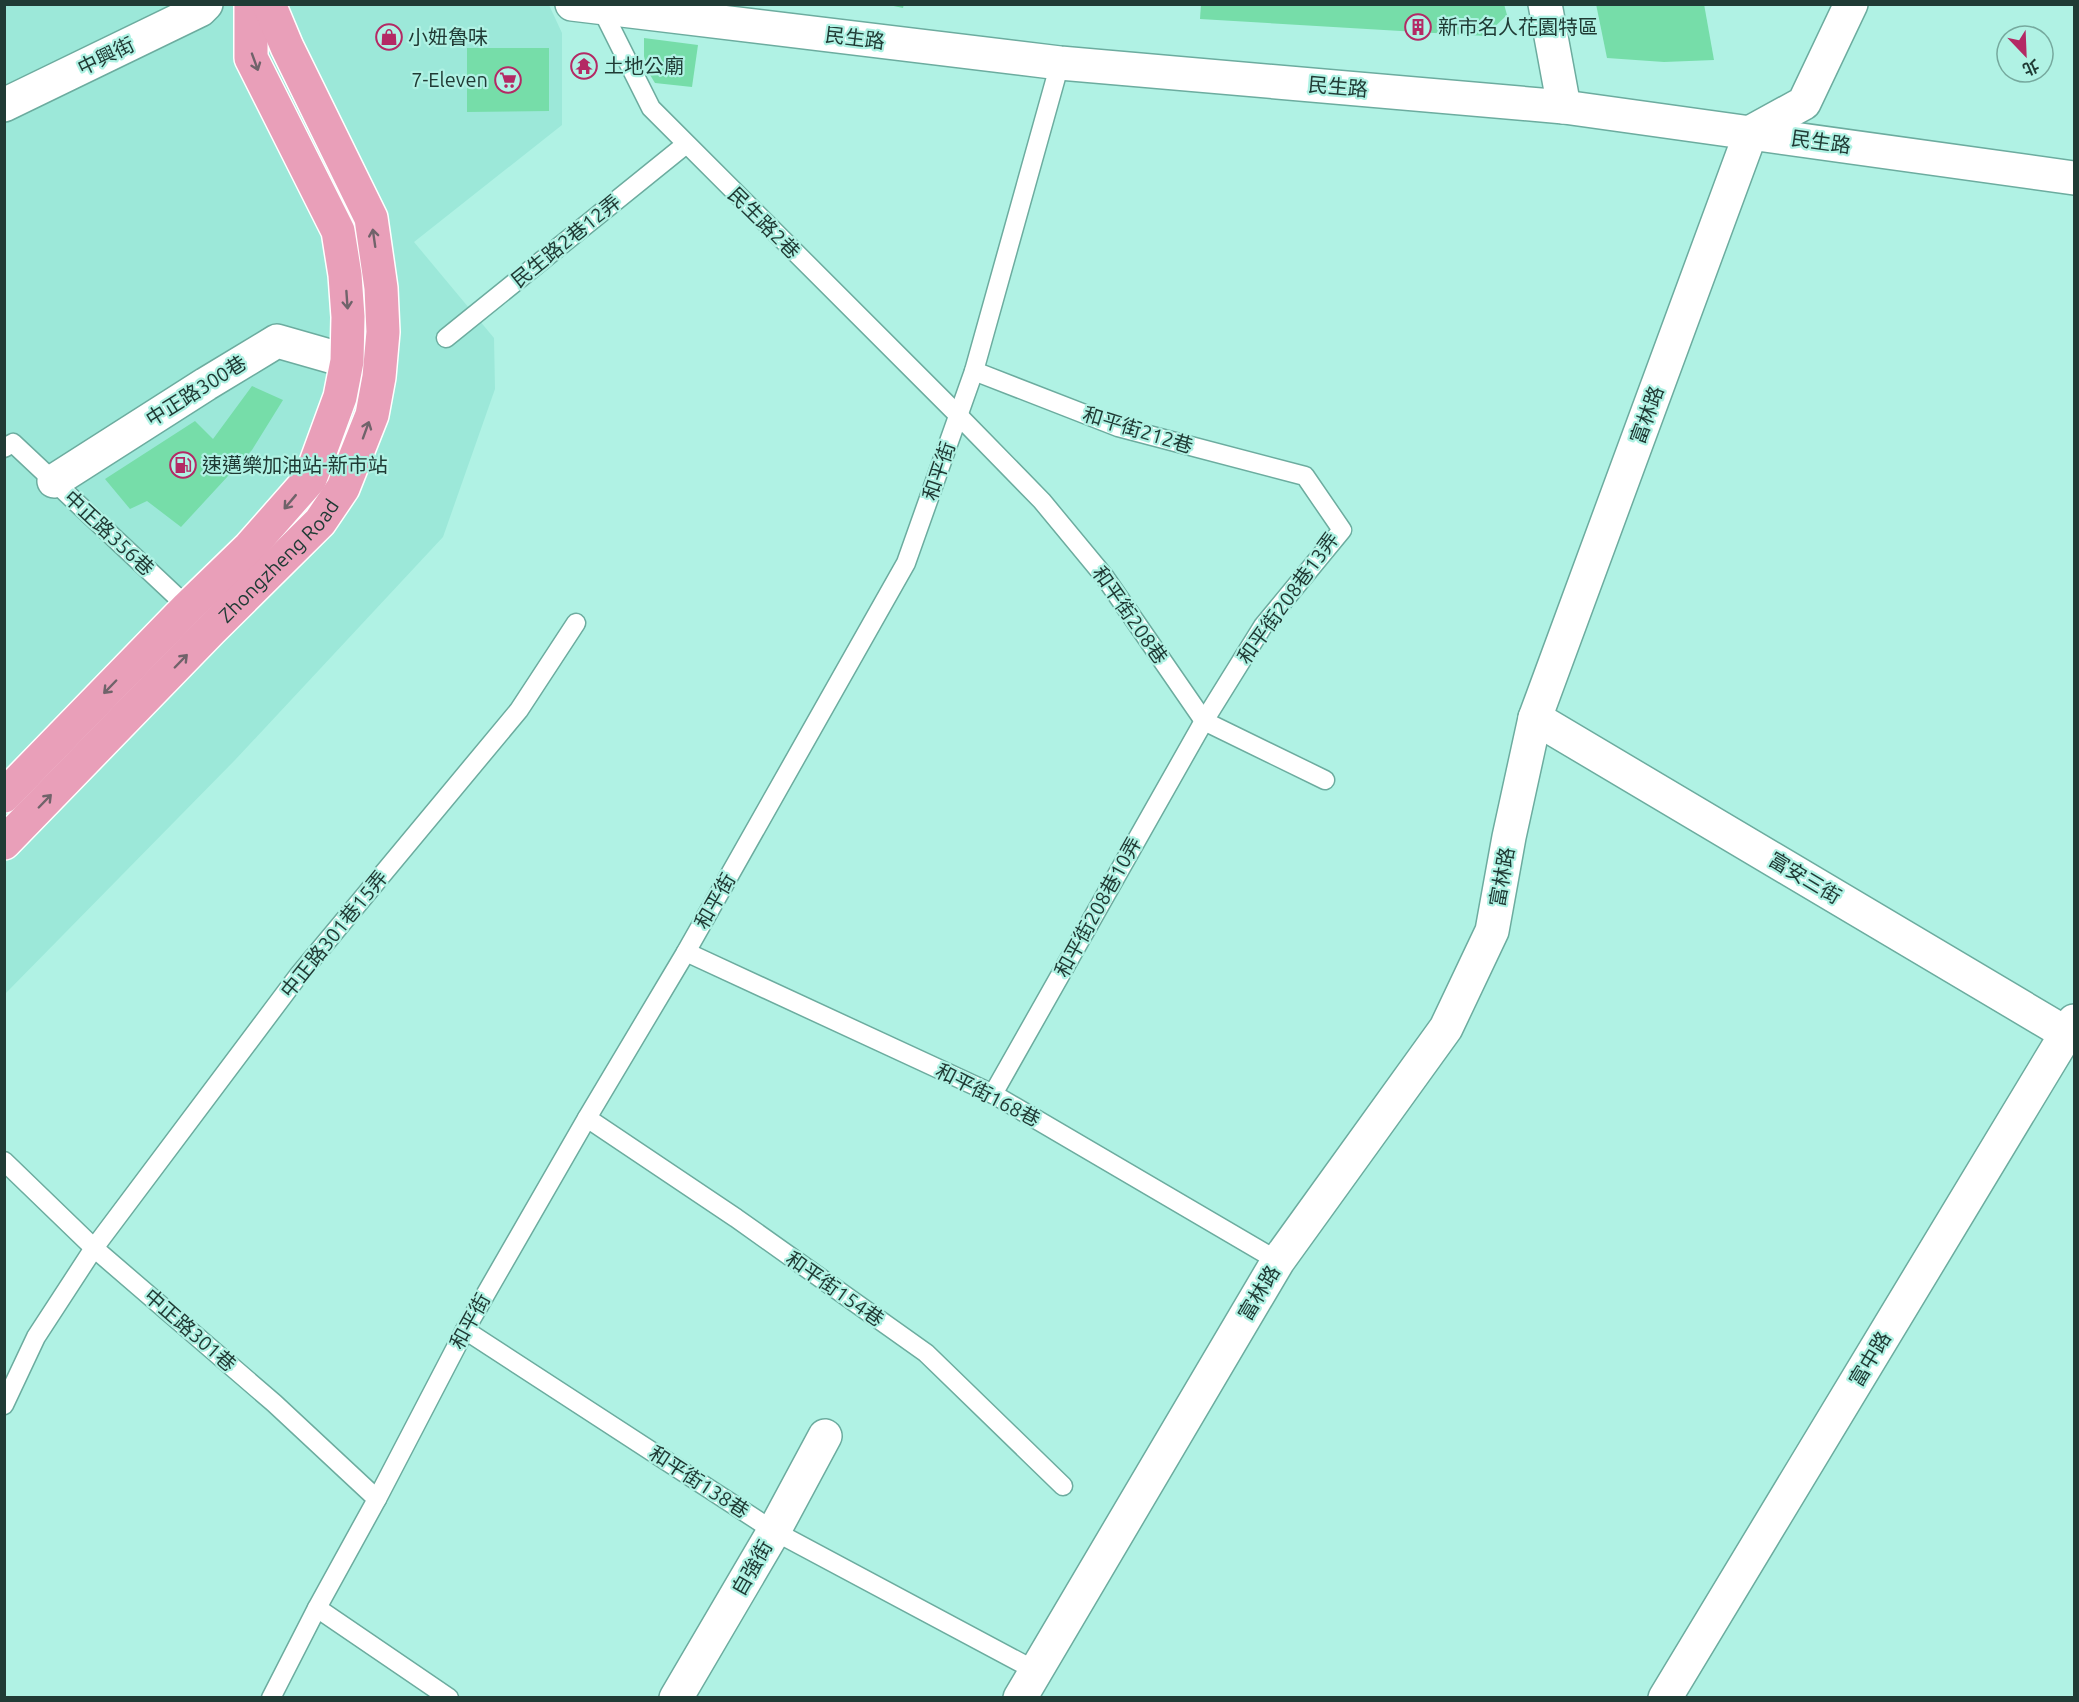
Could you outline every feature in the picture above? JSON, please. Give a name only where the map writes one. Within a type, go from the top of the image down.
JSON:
[{"type":"main road","name":"Zhongzheng Road","points":[[4,796],[188,607],[250,548],[310,479],[340,397],[347,361],[348,317],[345,275],[338,231],[251,58],[251,4]]},
{"type":"main road","name":"Zhongzheng Road","points":[[4,843],[211,630],[320,522],[343,488],[372,415],[379,377],[383,332],[381,288],[371,218],[287,47],[269,4]]},
{"type":"street","name":"中興街","points":[[4,105],[200,10],[206,4]]},
{"type":"street","points":[[1545,4],[1564,107]]},
{"type":"street","points":[[1751,132],[1804,103],[1851,4]]},
{"type":"street","name":"民生路","points":[[587,6],[1060,63],[1564,107],[2074,178]]},
{"type":"street","name":"富林路","points":[[1028,1684],[1278,1261],[1446,1028],[1492,931],[1509,837],[1536,718],[1751,132]]},
{"type":"street","name":"中正路300巷","points":[[54,481],[277,341],[347,361]]},
{"type":"street","name":"富安三街","points":[[1536,718],[2072,1031]]},
{"type":"street","name":"富中路","points":[[1665,1698],[2072,1031]]},
{"type":"street","name":"自強街","points":[[676,1698],[774,1530],[825,1436]]},
{"type":"lane","name":"民生路2巷","points":[[587,6],[651,108],[685,145],[958,415]]},
{"type":"lane","name":"和平街","points":[[271,1698],[465,1330],[586,1118],[686,952],[906,563],[975,371],[1060,63]]},
{"type":"lane","name":"民生路2巷12弄","points":[[446,338],[685,145]]},
{"type":"lane","name":"和平街212巷","points":[[975,371],[1118,427],[1305,476]]},
{"type":"lane","name":"和平街208巷","points":[[958,415],[1041,501],[1104,576],[1204,721],[1324,780]]},
{"type":"lane","name":"中正路356巷","points":[[4,448],[13,443],[211,630]]},
{"type":"lane","name":"和平街208巷13弄","points":[[1204,721],[1263,626],[1342,530],[1305,476]]},
{"type":"lane","name":"中正路301巷15弄","points":[[4,1405],[36,1337],[94,1248],[298,976],[519,710],[576,623]]},
{"type":"lane","name":"和平街208巷10弄","points":[[993,1094],[1204,721]]},
{"type":"lane","name":"和平街168巷","points":[[686,952],[993,1094],[1278,1261]]},
{"type":"lane","name":"和平街154巷","points":[[586,1118],[736,1218],[926,1353],[1063,1486]]},
{"type":"lane","name":"中正路301巷","points":[[4,1161],[94,1248],[274,1402],[377,1499]]},
{"type":"lane","name":"和平街138巷","points":[[465,1330],[774,1530],[1028,1684]]},
{"type":"lane","points":[[317,1608],[449,1698]]},
{"type":"shaded area","points":[[5,5],[549,5],[562,33],[562,125],[414,242],[494,338],[495,389],[443,537],[235,760],[5,994]]},
{"type":"building","points":[[884,4],[904,4],[903,8]]},
{"type":"building","name":"新市名人花園特區","points":[[1201,4],[1504,4],[1507,15],[1485,36],[1200,19]]},
{"type":"building","points":[[1596,4],[1704,4],[1714,60],[1664,62],[1607,58]]},
{"type":"building","points":[[644,38],[698,45],[692,87],[655,83],[647,70]]},
{"type":"building","name":"7-Eleven","points":[[467,48],[549,48],[549,111],[467,112]]},
{"type":"building","name":"速邁樂加油站-新市站","points":[[252,386],[283,400],[252,450],[181,527],[147,501],[130,509],[105,479],[195,421],[213,439]]},
{"type":"place","name":"新市名人花園特區","points":[[1418,27]]},
{"type":"place","name":"小妞魯味","points":[[389,37]]},
{"type":"place","name":"土地公廟","points":[[584,66]]},
{"type":"place","name":"7-Eleven","points":[[508,80]]},
{"type":"place","name":"速邁樂加油站-新市站","points":[[183,465]]}]
